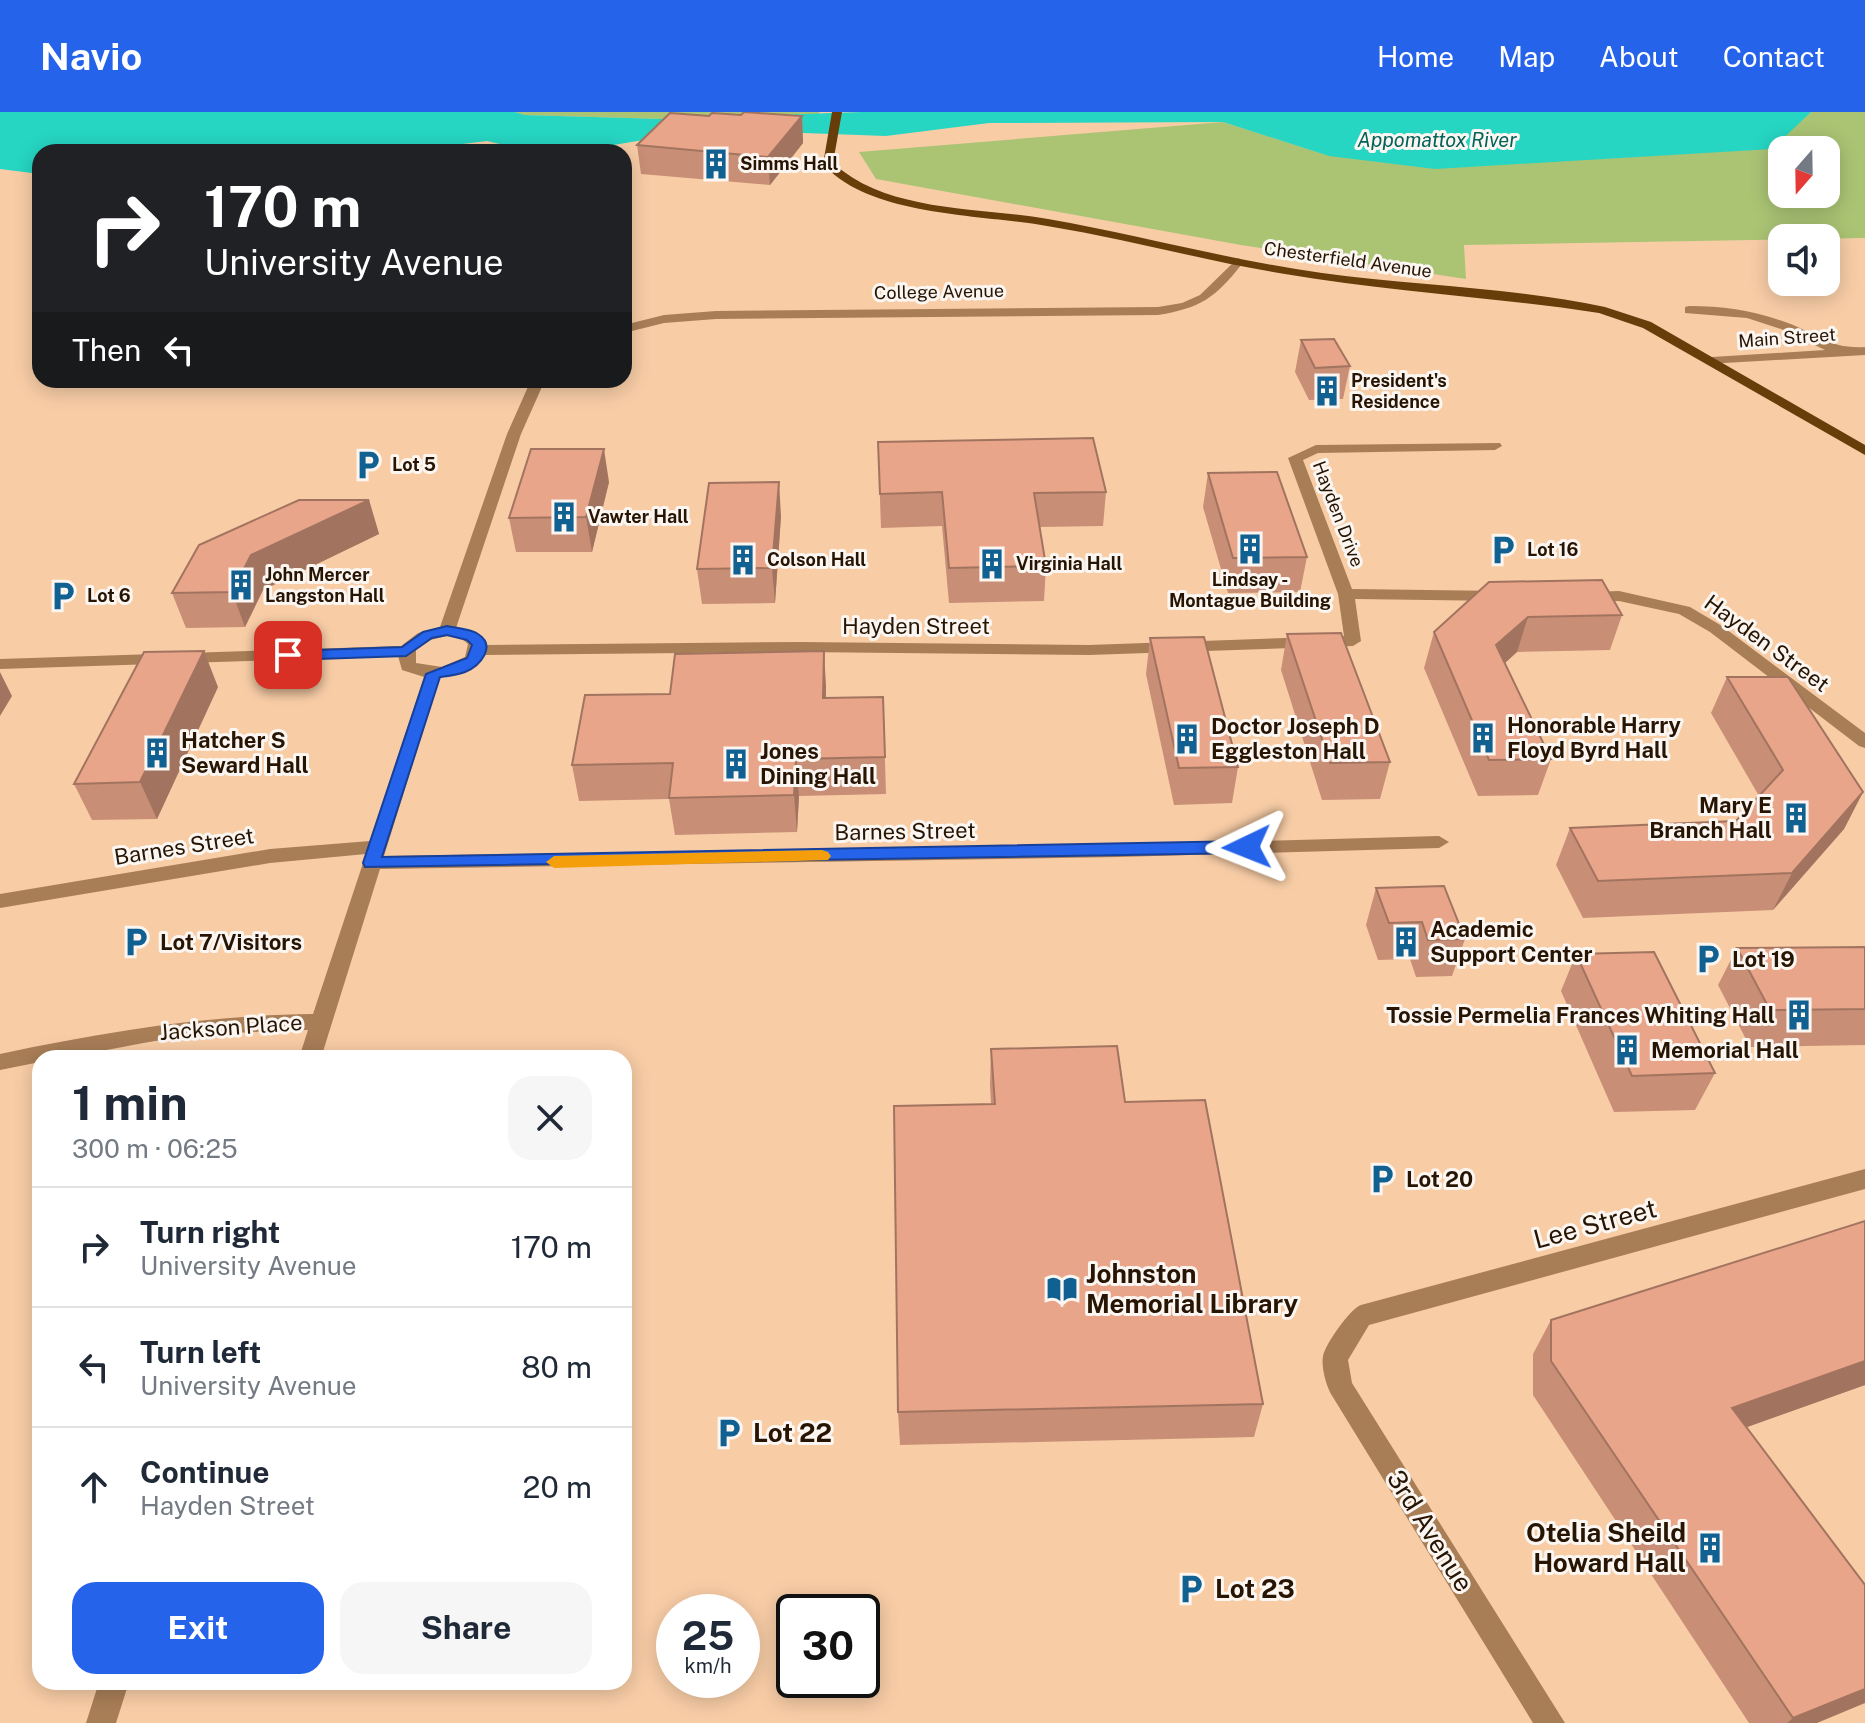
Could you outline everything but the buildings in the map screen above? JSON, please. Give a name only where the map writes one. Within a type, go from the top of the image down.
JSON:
[{"type":"main road","name":"Chesterfield Avenue","points":[[837,112],[828,164],[835,174],[880,195],[1046,222],[1238,262],[1386,285],[1601,310],[1647,325],[1865,451]]},
{"type":"street","name":"College Avenue","points":[[632,327],[664,319],[716,315],[1158,311],[1189,307],[1201,301],[1238,262]]},
{"type":"street","points":[[1689,310],[1726,310],[1760,317],[1801,331],[1840,353]]},
{"type":"street","name":"Main Street","points":[[1712,361],[1865,351]]},
{"type":"street","points":[[447,631],[488,507],[532,388]]},
{"type":"street","name":"Hayden Drive","points":[[1353,641],[1346,594],[1295,458],[1316,449],[1495,446]]},
{"type":"street","points":[[1346,594],[1527,596]]},
{"type":"street","name":"Hayden Street","points":[[1572,596],[1619,596],[1684,610],[1716,629],[1865,742]]},
{"type":"street","points":[[0,664],[406,651],[414,642],[428,635],[447,631],[472,636],[479,644],[473,661],[460,669],[433,674],[408,666],[406,651]]},
{"type":"street","name":"Hayden Street","points":[[479,650],[801,647],[1089,650],[1353,641]]},
{"type":"street","points":[[312,1050],[433,674]]},
{"type":"street","name":"Barnes Street","points":[[0,901],[270,856],[1119,851],[1439,842]]},
{"type":"street","name":"Jackson Place","points":[[55,1050],[179,1028],[259,1022],[321,1022]]},
{"type":"street","name":"Jackson Place","points":[[0,1062],[32,1055]]},
{"type":"street","name":"Lee Street","points":[[1348,1335],[1361,1316],[1865,1179]]},
{"type":"street","name":"3rd Avenue","points":[[1348,1335],[1335,1358],[1340,1386],[1550,1723]]},
{"type":"street","points":[[101,1723],[111,1690]]},
{"type":"green space","points":[[515,112],[820,112],[817,115],[739,114],[662,119],[523,115]]},
{"type":"green space","points":[[1811,112],[1865,112],[1865,238],[1840,238],[1840,224],[1768,224],[1768,240],[1464,245],[1466,279],[1241,245],[876,179],[859,152],[1223,122],[1330,156],[1804,117]]},
{"type":"water","name":"Appomattox River","points":[[0,112],[515,112],[524,115],[662,119],[861,112],[1811,112],[1786,136],[1768,136],[1768,149],[1435,169],[1329,156],[1223,122],[989,123],[886,136],[745,131],[620,144],[499,144],[487,141],[462,144],[32,144],[32,173],[0,169]]},
{"type":"slow traffic","points":[[554,862],[822,856]]},
{"type":"place","name":"Simms Hall","points":[[716,164]]},
{"type":"place","name":"President's Residence","points":[[1327,391]]},
{"type":"place","name":"Lot 5","points":[[368,465]]},
{"type":"place","name":"Vawter Hall","points":[[564,517]]},
{"type":"place","name":"Lindsay - Montague Building","points":[[1250,549]]},
{"type":"place","name":"Lot 16","points":[[1503,550]]},
{"type":"place","name":"Colson Hall","points":[[743,560]]},
{"type":"place","name":"Virginia Hall","points":[[992,564]]},
{"type":"place","name":"John Mercer Langston Hall","points":[[241,585]]},
{"type":"place","name":"Lot 6","points":[[63,596]]},
{"type":"place","name":"Honorable Harry Floyd Byrd Hall","points":[[1483,738]]},
{"type":"place","name":"Doctor Joseph D Eggleston Hall","points":[[1187,739]]},
{"type":"place","name":"Hatcher S Seward Hall","points":[[157,753]]},
{"type":"place","name":"Jones Dining Hall","points":[[736,764]]},
{"type":"place","name":"Mary E Branch Hall","points":[[1796,818]]},
{"type":"place","name":"Lot 7/Visitors","points":[[136,942]]},
{"type":"place","name":"Academic Support Center","points":[[1406,942]]},
{"type":"place","name":"Lot 19","points":[[1708,959]]},
{"type":"place","name":"Tossie Permelia Frances Whiting Hall","points":[[1799,1015]]},
{"type":"place","name":"Memorial Hall","points":[[1627,1050]]},
{"type":"place","name":"Lot 20","points":[[1382,1179]]},
{"type":"place","name":"Johnston Memorial Library","points":[[1062,1289]]},
{"type":"place","name":"Lot 22","points":[[729,1433]]},
{"type":"place","name":"Otelia Sheild Howard Hall","points":[[1710,1548]]},
{"type":"place","name":"Lot 23","points":[[1191,1589]]},
{"type":"route","points":[[288,655],[406,651],[414,642],[428,635],[447,631],[472,636],[479,644],[473,661],[460,669],[433,674],[371,863],[1247,847]]}]
